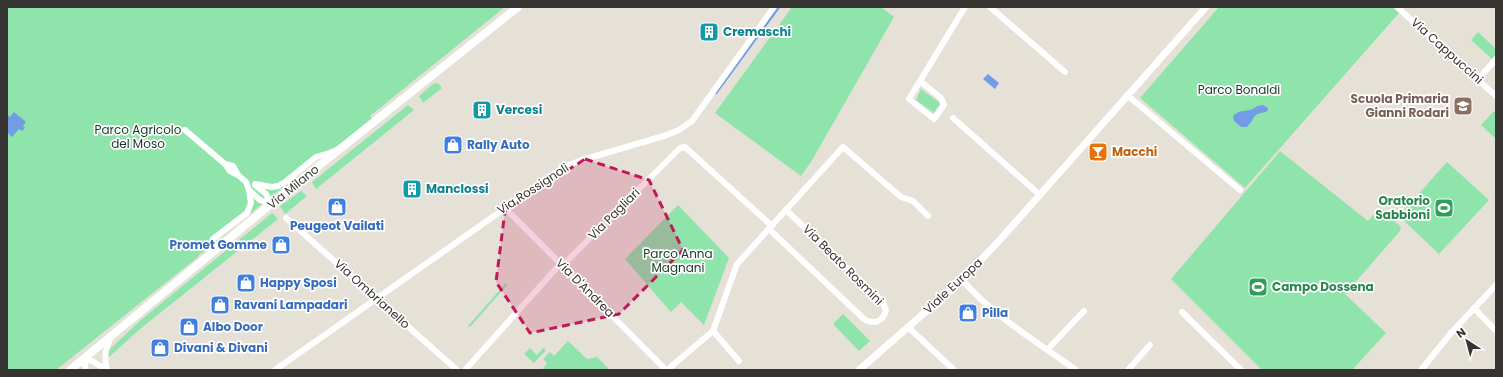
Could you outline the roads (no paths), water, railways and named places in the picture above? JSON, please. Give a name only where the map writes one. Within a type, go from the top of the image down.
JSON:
[{"type":"main road","name":"Via Milano","points":[[70,370],[84,360],[271,204],[518,7]]},
{"type":"street","name":"Via Rossignoli","points":[[275,370],[504,207],[558,171],[569,165],[667,135],[679,130],[692,121],[774,7]]},
{"type":"street","points":[[920,81],[942,98],[944,105],[934,119],[909,99],[965,7]]},
{"type":"street","points":[[990,7],[1065,72]]},
{"type":"street","name":"Viale Europa","points":[[859,370],[962,280],[1040,195],[1206,7]]},
{"type":"street","name":"Via Cappuccini","points":[[1397,7],[1496,96]]},
{"type":"street","points":[[1478,80],[1496,59]]},
{"type":"street","points":[[1127,95],[1240,190]]},
{"type":"street","points":[[953,118],[1040,195]]},
{"type":"street","points":[[185,130],[225,164],[233,166],[238,175],[246,182],[249,190],[251,203],[247,213],[213,240],[207,258]]},
{"type":"street","name":"Via Pagliari","points":[[465,370],[561,263],[566,262],[680,148],[685,147],[771,227]]},
{"type":"street","points":[[666,370],[713,331],[737,264],[843,147],[901,197],[913,201],[928,216]]},
{"type":"street","points":[[246,182],[272,187],[278,186],[316,157],[339,150]]},
{"type":"street","points":[[255,184],[266,194],[271,204]]},
{"type":"street","points":[[249,190],[260,200],[271,204]]},
{"type":"street","name":"Via D'Andrea","points":[[504,207],[666,370]]},
{"type":"street","name":"Via Beato Rosmini","points":[[771,227],[864,319],[872,322],[882,320],[886,311],[883,302],[786,210]]},
{"type":"street","name":"Via Ombrianello","points":[[286,218],[457,370]]},
{"type":"street","points":[[962,280],[1008,322],[1076,370]]},
{"type":"street","points":[[1421,370],[1435,352],[1496,285]]},
{"type":"street","points":[[1474,308],[1496,331]]},
{"type":"street","points":[[1048,349],[1084,310]]},
{"type":"street","points":[[1182,312],[1241,370]]},
{"type":"street","points":[[908,327],[954,370]]},
{"type":"street","points":[[713,331],[739,360]]},
{"type":"street","points":[[107,370],[104,358],[106,347],[111,337]]},
{"type":"street","points":[[1128,370],[1150,345]]},
{"type":"street","points":[[86,370],[84,360],[92,361],[107,370]]},
{"type":"water","points":[[988,74],[999,83],[995,89],[983,79]]},
{"type":"water","points":[[1263,105],[1268,108],[1268,110],[1256,115],[1247,127],[1241,127],[1234,121],[1233,116],[1239,112]]},
{"type":"water","points":[[14,112],[26,122],[23,126],[25,128],[22,131],[19,129],[12,137],[7,132],[7,114],[10,117]]},
{"type":"waterway","points":[[716,93],[779,7]]},
{"type":"place","name":"Cremaschi","points":[[709,32]]},
{"type":"place","name":"Scuola Primaria Gianni Rodari","points":[[1463,106]]},
{"type":"place","name":"Vercesi","points":[[482,110]]},
{"type":"place","name":"Rally Auto","points":[[453,145]]},
{"type":"place","name":"Macchi","points":[[1098,152]]},
{"type":"place","name":"Manclossi","points":[[412,189]]},
{"type":"place","name":"Peugeot Vailati","points":[[337,207]]},
{"type":"place","name":"Oratorio Sabbioni","points":[[1444,208]]},
{"type":"place","name":"Promet Gomme","points":[[281,245]]},
{"type":"place","name":"Happy Sposi","points":[[246,283]]},
{"type":"place","name":"Campo Dossena","points":[[1258,287]]},
{"type":"place","name":"Ravani Lampadari","points":[[220,305]]},
{"type":"place","name":"Pilla","points":[[968,313]]},
{"type":"place","name":"Albo Door","points":[[189,327]]},
{"type":"place","name":"Divani & Divani","points":[[160,348]]},
{"type":"park label","name":"Parco Bonaldi","points":[[1239,90]]},
{"type":"park label","name":"Parco Agricolo del Moso","points":[[138,137]]},
{"type":"park label","name":"Parco Anna Magnani","points":[[678,261]]}]
